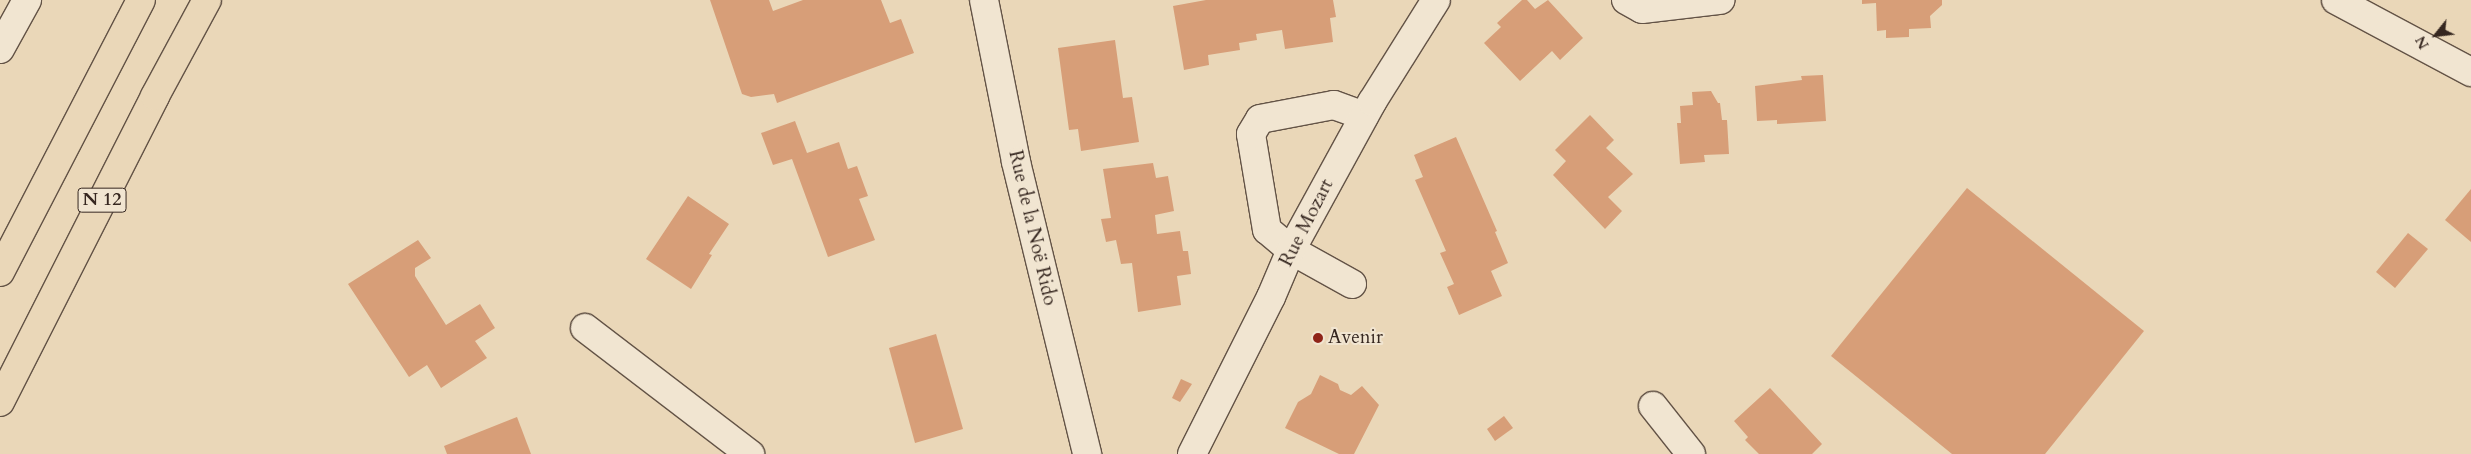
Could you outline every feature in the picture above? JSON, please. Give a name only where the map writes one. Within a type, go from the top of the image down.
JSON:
[{"type":"highway","points":[[0,272],[141,0]]},
{"type":"highway","name":"N 12","points":[[0,402],[155,96],[207,0]]},
{"type":"street","points":[[0,50],[26,0]]},
{"type":"street","name":"Rue de la Noë Rido","points":[[984,0],[1016,162],[1087,454]]},
{"type":"street","name":"Rue Mozart","points":[[1192,454],[1271,297],[1291,250],[1364,116],[1436,0]]},
{"type":"street","points":[[1626,0],[1642,9],[1720,0]]},
{"type":"street","points":[[2336,0],[2471,72]]},
{"type":"street","points":[[1352,284],[1291,250],[1267,230],[1250,134],[1260,119],[1334,104],[1364,116]]},
{"type":"street","points":[[584,328],[750,454]]},
{"type":"street","points":[[1653,406],[1691,454]]},
{"type":"building","points":[[710,0],[769,0],[773,11],[803,0],[881,0],[890,23],[901,19],[914,53],[777,103],[774,94],[751,97],[742,94]]},
{"type":"building","points":[[1206,0],[1333,0],[1336,17],[1330,18],[1333,42],[1285,49],[1282,30],[1256,34],[1257,40],[1239,43],[1240,50],[1208,55],[1209,65],[1184,70],[1173,6]]},
{"type":"building","points":[[1522,0],[1527,0],[1535,9],[1548,0],[1583,38],[1560,60],[1552,51],[1520,81],[1484,43],[1501,27],[1497,23]]},
{"type":"building","points":[[1862,0],[1942,0],[1942,5],[1930,16],[1931,28],[1909,29],[1909,37],[1886,38],[1886,30],[1877,31],[1876,3],[1862,4]]},
{"type":"building","points":[[1115,40],[1123,98],[1132,97],[1139,142],[1081,151],[1078,129],[1069,130],[1058,48]]},
{"type":"building","points":[[1823,75],[1826,121],[1777,124],[1777,120],[1757,121],[1755,86],[1802,80],[1801,76]]},
{"type":"building","points":[[1711,91],[1718,103],[1720,103],[1722,120],[1727,120],[1729,154],[1704,155],[1705,162],[1680,164],[1677,123],[1681,123],[1680,106],[1693,105],[1692,92]]},
{"type":"building","points":[[1590,115],[1614,140],[1606,148],[1633,174],[1608,197],[1622,211],[1605,229],[1553,175],[1566,161],[1555,150]]},
{"type":"building","points":[[795,121],[807,153],[839,142],[848,169],[857,166],[868,196],[859,199],[875,240],[828,257],[792,159],[773,165],[761,133]]},
{"type":"building","points":[[1456,137],[1497,231],[1495,232],[1508,263],[1491,271],[1502,296],[1459,315],[1447,287],[1454,284],[1440,253],[1446,251],[1415,180],[1423,177],[1414,155]]},
{"type":"building","points":[[1153,163],[1156,178],[1168,176],[1174,211],[1155,215],[1157,234],[1180,231],[1183,251],[1188,251],[1191,274],[1177,276],[1181,305],[1138,312],[1132,263],[1121,264],[1116,240],[1106,242],[1101,219],[1111,218],[1103,169]]},
{"type":"building","points":[[1967,188],[2144,331],[2045,454],[1952,454],[1831,356]]},
{"type":"building","points":[[2471,189],[2471,242],[2445,220]]},
{"type":"building","points":[[688,196],[729,224],[709,254],[712,255],[691,289],[646,259]]},
{"type":"building","points":[[2408,233],[2428,249],[2395,288],[2376,272]]},
{"type":"building","points":[[418,240],[431,258],[415,268],[415,276],[446,325],[480,304],[495,328],[475,341],[487,358],[441,388],[427,365],[409,377],[348,284]]},
{"type":"building","points":[[936,334],[963,429],[915,443],[889,348]]},
{"type":"building","points":[[1320,375],[1338,384],[1340,390],[1351,395],[1362,386],[1379,405],[1354,454],[1339,454],[1285,428],[1298,402],[1311,394]]},
{"type":"building","points":[[1181,379],[1192,384],[1180,402],[1172,398]]},
{"type":"building","points":[[1770,388],[1822,444],[1812,454],[1759,454],[1745,440],[1748,437],[1734,421]]},
{"type":"building","points":[[1504,416],[1513,428],[1495,441],[1487,429]]},
{"type":"building","points":[[517,417],[531,454],[447,454],[444,446]]},
{"type":"place","name":"Avenir","points":[[1318,338]]}]
